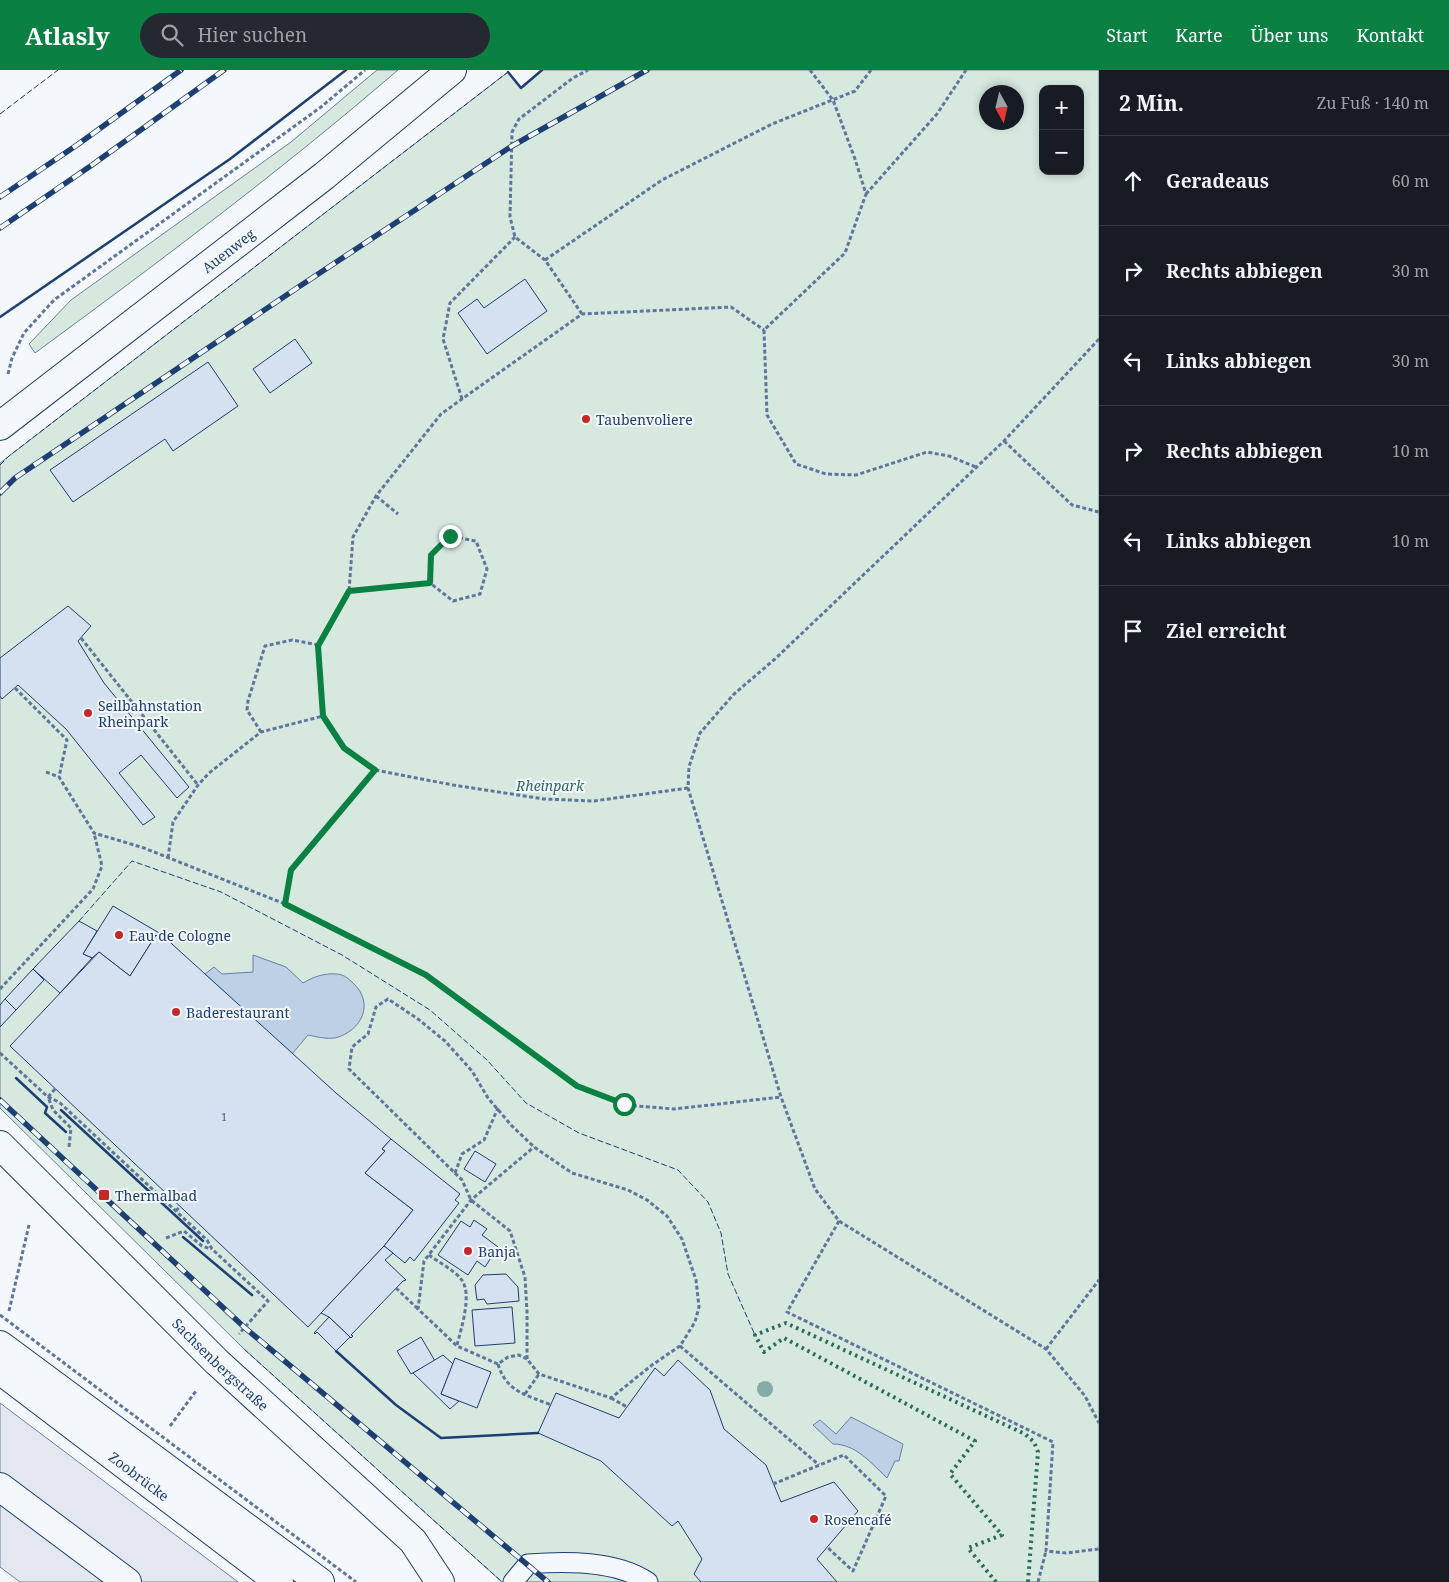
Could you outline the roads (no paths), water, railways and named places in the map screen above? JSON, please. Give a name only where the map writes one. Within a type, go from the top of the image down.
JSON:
[{"type":"main road","name":"Auenweg","points":[[0,426],[324,176],[452,70]]},
{"type":"main road","name":"Sachsenbergstraße","points":[[0,1145],[217,1362],[413,1541],[440,1582]]},
{"type":"main road","points":[[0,1354],[149,1455],[320,1582]]},
{"type":"main road","name":"Zoobrücke","points":[[0,1354],[279,1582]]},
{"type":"main road","points":[[0,1487],[127,1582]]},
{"type":"lane","points":[[513,1582],[528,1564],[582,1562],[619,1570],[648,1582]]},
{"type":"water","points":[[253,955],[286,967],[303,983],[327,974],[339,974],[345,977],[360,991],[363,999],[364,1007],[358,1023],[352,1029],[335,1038],[308,1035],[292,1054],[205,974],[214,967],[222,974],[253,972]]},
{"type":"water","points":[[851,1417],[903,1444],[899,1461],[895,1461],[887,1478],[863,1455],[849,1447],[833,1444],[813,1425],[820,1420],[836,1434]]},
{"type":"railway","points":[[0,197],[77,145],[181,70]]},
{"type":"railway","points":[[0,228],[92,165],[224,70]]},
{"type":"railway","points":[[0,493],[15,478],[512,146],[647,70]]},
{"type":"railway","points":[[0,1100],[244,1327],[548,1582]]},
{"type":"place","name":"Taubenvoliere","points":[[586,419]]},
{"type":"place","name":"Seilbahnstation Rheinpark","points":[[88,713]]},
{"type":"place","name":"Eau de Cologne","points":[[119,935]]},
{"type":"place","name":"Baderestaurant","points":[[176,1012]]},
{"type":"place","name":"Thermalbad","points":[[104,1195]]},
{"type":"place","name":"Banja","points":[[468,1251]]},
{"type":"place","name":"Rosencafé","points":[[814,1519]]},
{"type":"park label","name":"Rheinpark","points":[[550,785]]}]
